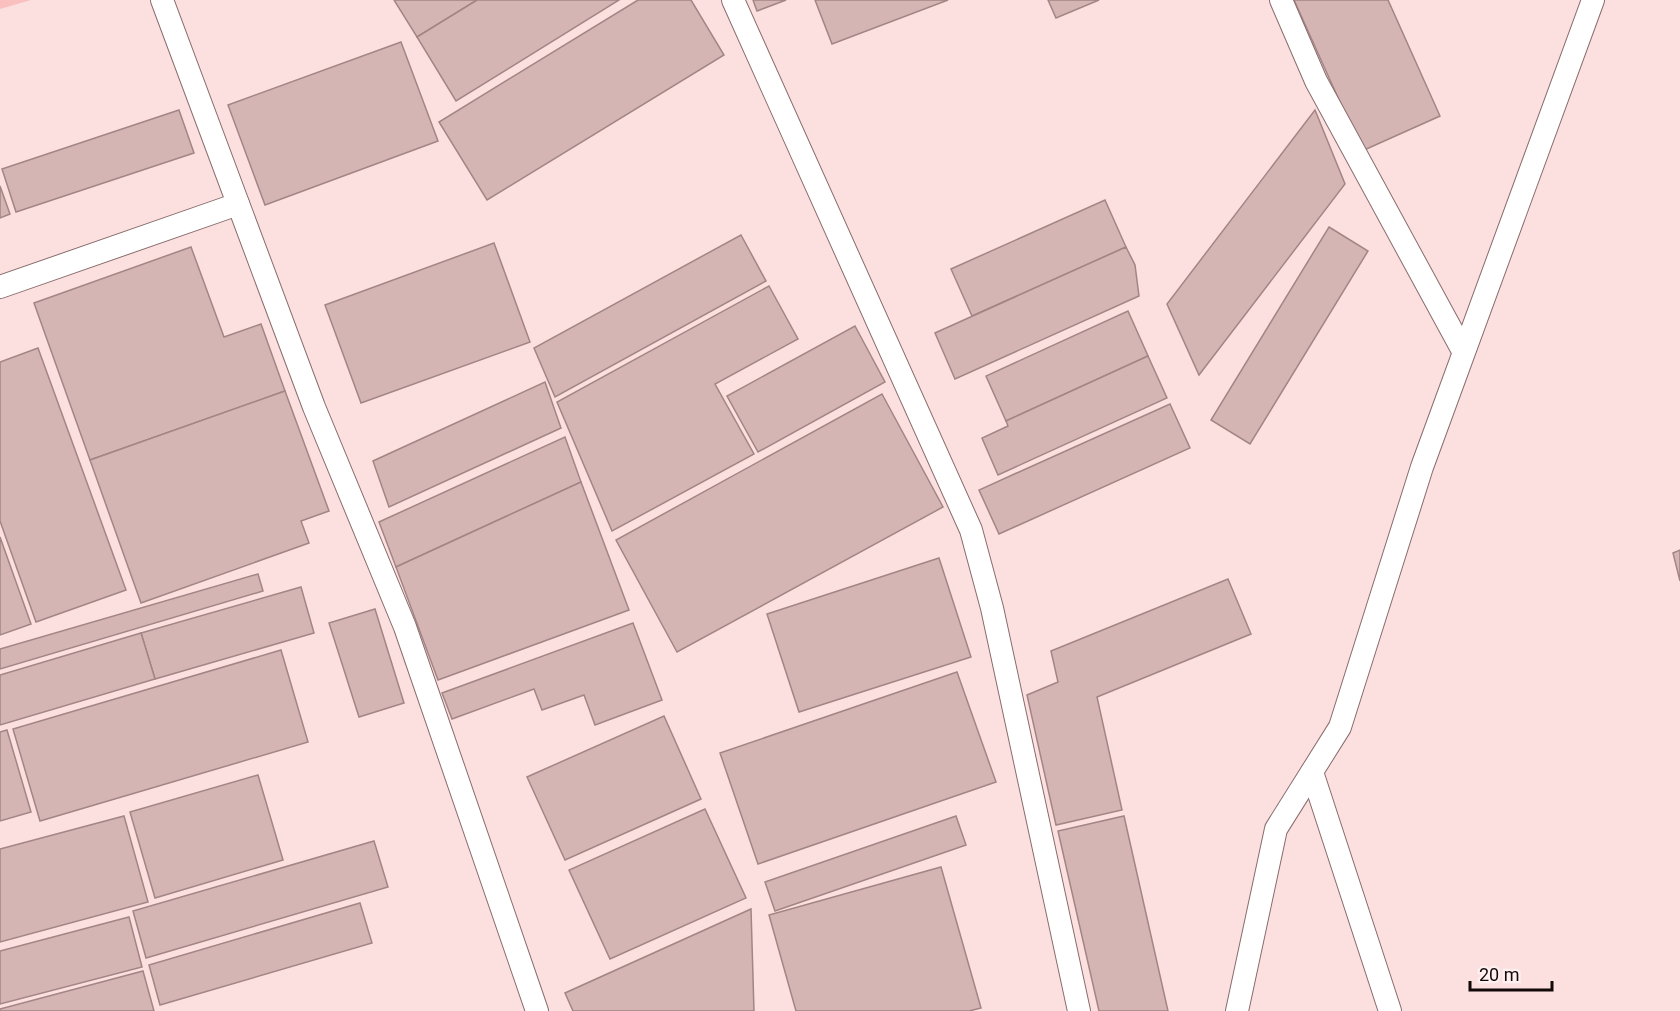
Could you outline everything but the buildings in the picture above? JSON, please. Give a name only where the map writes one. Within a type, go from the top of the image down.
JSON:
[{"type":"street","points":[[162,0],[314,407],[405,627],[537,1011]]},
{"type":"street","points":[[733,0],[971,530],[992,608],[1079,1011]]},
{"type":"street","points":[[1281,0],[1316,81],[1463,351]]},
{"type":"street","points":[[1237,1011],[1276,830],[1340,727],[1422,466],[1593,0]]},
{"type":"street","points":[[0,287],[238,204]]},
{"type":"street","points":[[1312,772],[1390,1011]]},
{"type":"shaded area","points":[[0,0],[31,0],[0,9]]}]
